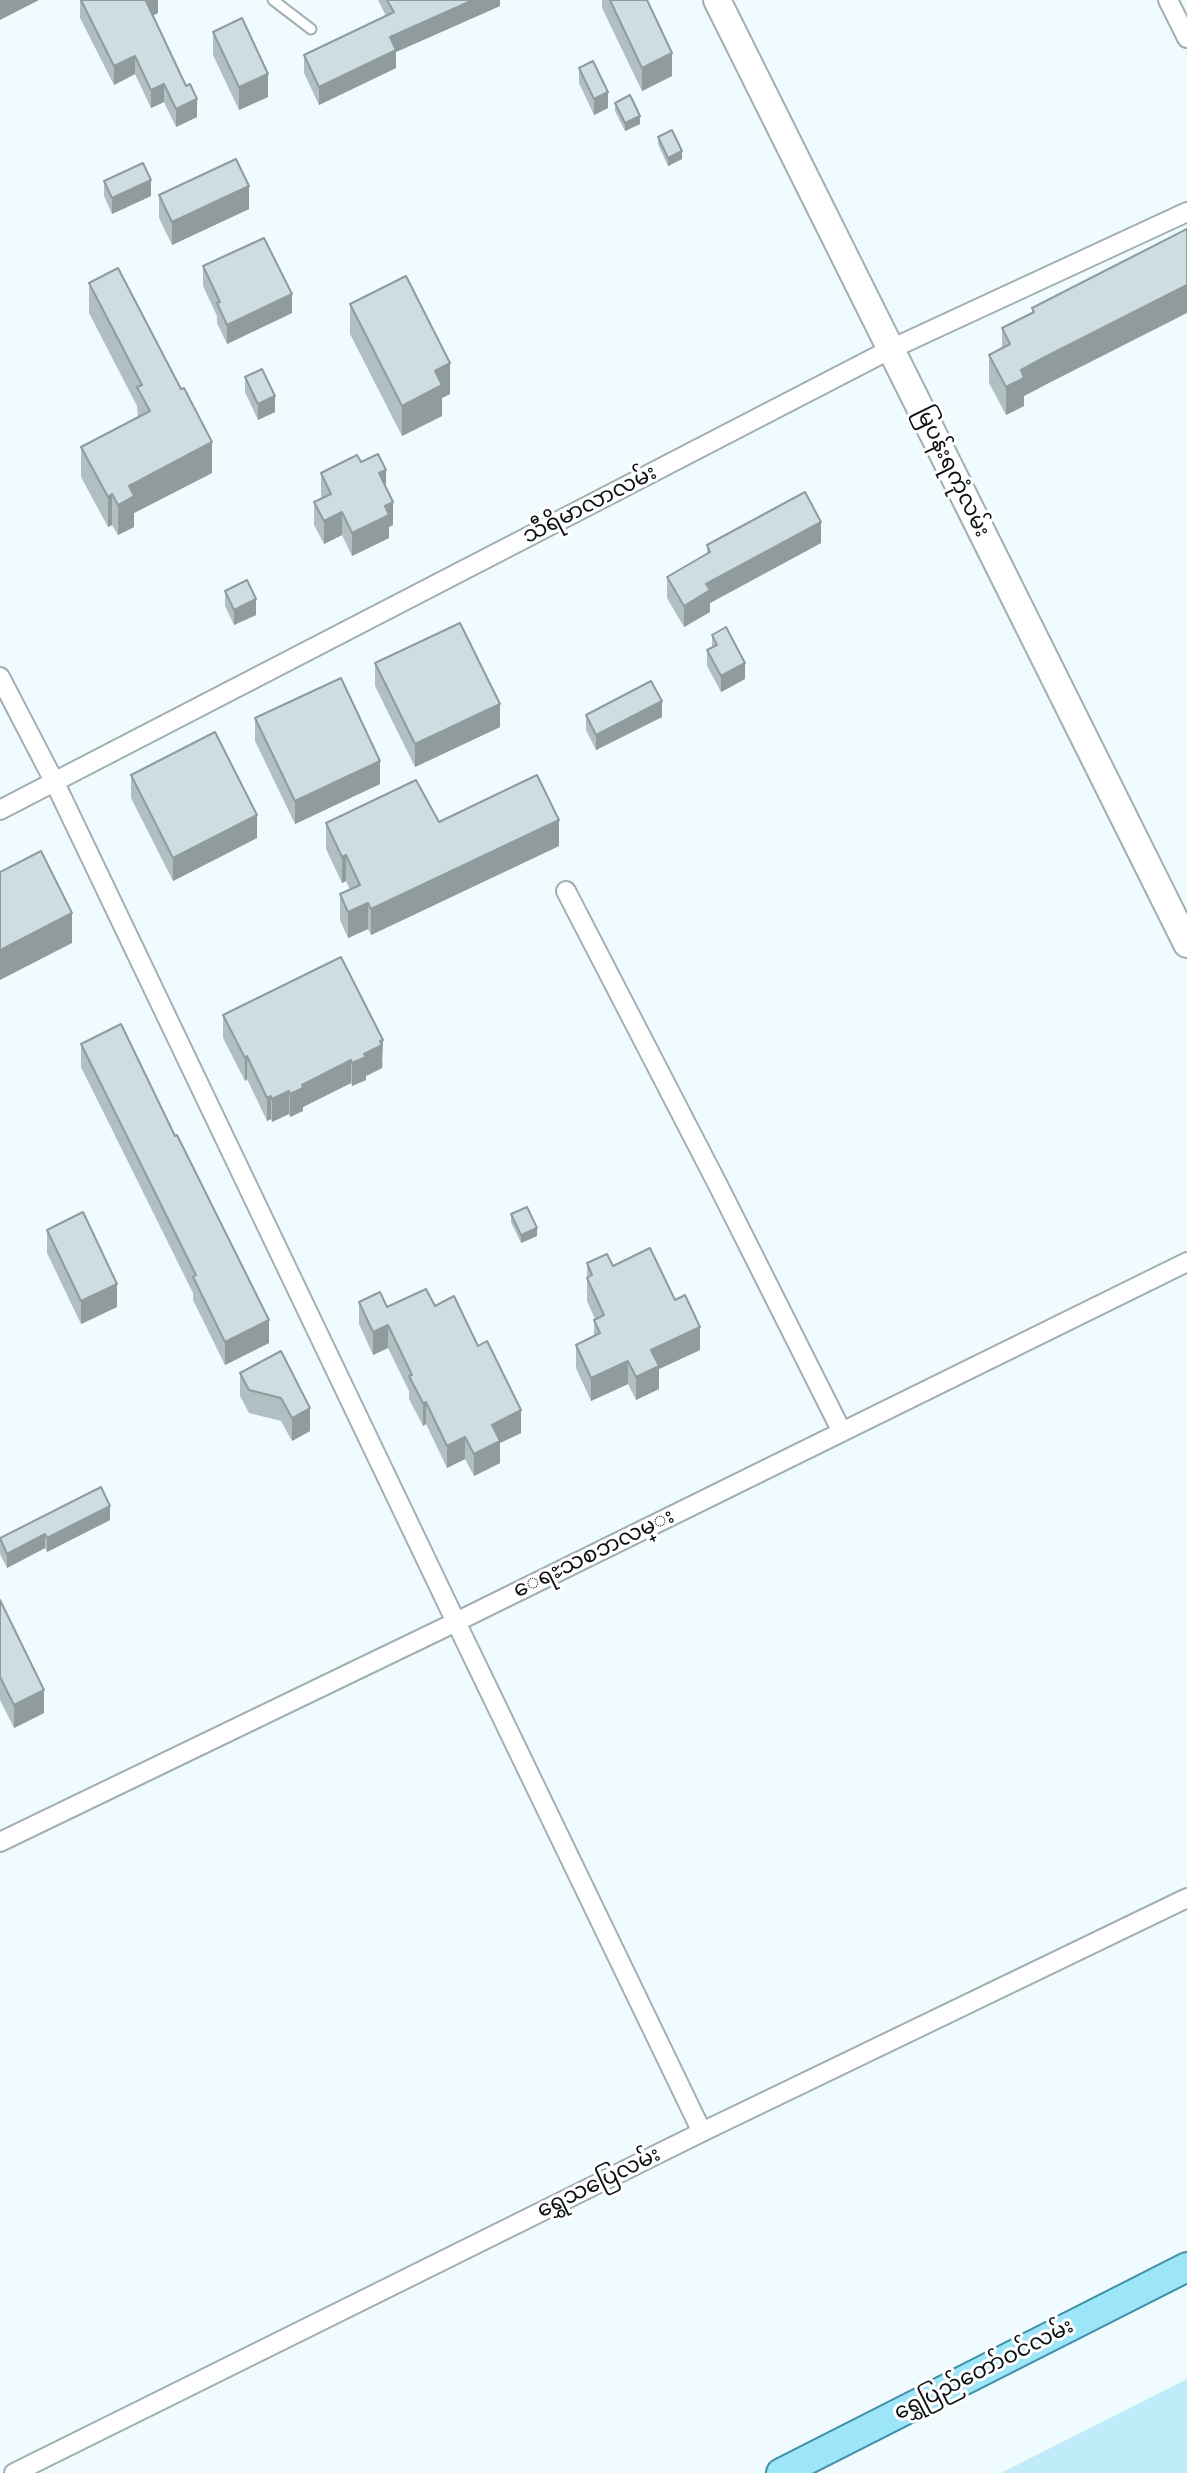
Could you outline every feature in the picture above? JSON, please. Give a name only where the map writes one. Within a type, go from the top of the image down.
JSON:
[{"type":"main road","name":"ရွှေပြည်တော်ဝင်လမ်း","points":[[781,2473],[1187,2267]]},
{"type":"street","name":"မြပန်းရကုံလမ်း","points":[[717,0],[1187,944]]},
{"type":"street","points":[[1168,0],[1187,38]]},
{"type":"street","name":"သီရိမာလာလမ်း","points":[[0,810],[891,349],[1187,212]]},
{"type":"street","points":[[0,677],[55,783],[702,2132]]},
{"type":"street","points":[[566,891],[842,1432]]},
{"type":"street","name":"ေရႊသစၥာလမ္း","points":[[0,1842],[456,1622],[1187,1262]]},
{"type":"street","name":"ရွှေသပြေလမ်း","points":[[14,2473],[702,2132],[1187,1898]]},
{"type":"lane","points":[[273,0],[311,29]]},
{"type":"shaded area","points":[[1187,2379],[1187,2473],[1001,2473]]},
{"type":"building","points":[[81,0],[148,0],[186,86],[190,84],[197,99],[176,109],[164,84],[151,90],[135,56],[114,66]]},
{"type":"building","points":[[387,0],[473,0],[390,37],[396,50],[319,87],[304,55],[394,12]]},
{"type":"building","points":[[610,0],[647,0],[672,53],[642,68]]},
{"type":"building","points":[[242,18],[268,74],[239,87],[213,32]]},
{"type":"building","points":[[593,61],[608,92],[594,99],[579,68]]},
{"type":"building","points":[[630,95],[640,116],[625,123],[615,103]]},
{"type":"building","points":[[672,130],[682,151],[668,158],[658,137]]},
{"type":"building","points":[[236,159],[249,186],[172,222],[159,195]]},
{"type":"building","points":[[143,163],[151,180],[112,198],[104,181]]},
{"type":"building","points":[[1187,229],[1187,285],[1021,370],[1024,378],[1006,387],[989,355],[1010,344],[1002,328],[1034,312],[1032,308]]},
{"type":"building","points":[[264,238],[292,294],[227,325],[203,266]]},
{"type":"building","points":[[118,268],[212,442],[129,486],[134,496],[118,505],[112,494],[108,497],[81,447],[150,411],[137,387],[142,385],[89,283]]},
{"type":"building","points":[[406,276],[450,363],[435,371],[442,385],[402,406],[350,304]]},
{"type":"building","points":[[262,369],[275,396],[258,404],[245,377]]},
{"type":"building","points":[[378,454],[386,470],[379,473],[393,502],[385,506],[389,515],[352,533],[342,512],[324,521],[314,502],[331,494],[321,473],[357,455],[361,462]]},
{"type":"building","points":[[805,492],[821,522],[706,584],[710,590],[684,606],[667,577],[710,552],[707,545]]},
{"type":"building","points":[[247,580],[256,599],[234,610],[225,591]]},
{"type":"building","points":[[460,623],[500,704],[415,744],[375,663]]},
{"type":"building","points":[[726,627],[745,663],[721,676],[707,650],[717,645],[712,635]]},
{"type":"building","points":[[341,678],[380,761],[295,801],[255,718]]},
{"type":"building","points":[[651,681],[662,701],[596,735],[586,715]]},
{"type":"building","points":[[215,732],[257,815],[173,858],[131,775]]},
{"type":"building","points":[[537,775],[559,820],[371,909],[368,903],[348,912],[340,894],[360,885],[326,823],[416,780],[439,822]]},
{"type":"building","points":[[41,851],[72,913],[0,950],[0,872]]},
{"type":"building","points":[[341,957],[383,1040],[380,1041],[382,1045],[364,1054],[366,1057],[352,1063],[351,1060],[290,1094],[289,1091],[272,1099],[271,1096],[267,1098],[223,1015]]},
{"type":"building","points":[[121,1024],[269,1320],[225,1342],[193,1277],[196,1275],[81,1044]]},
{"type":"building","points":[[527,1207],[537,1228],[521,1235],[511,1214]]},
{"type":"building","points":[[83,1212],[117,1284],[81,1301],[47,1230]]},
{"type":"building","points":[[650,1248],[675,1300],[685,1295],[700,1327],[651,1350],[659,1366],[636,1377],[628,1361],[591,1378],[576,1345],[600,1333],[594,1320],[604,1315],[587,1278],[592,1275],[587,1263],[607,1254],[613,1266]]},
{"type":"building","points":[[426,1289],[435,1306],[454,1296],[478,1346],[487,1341],[521,1410],[492,1425],[500,1441],[474,1454],[465,1437],[447,1446],[426,1402],[423,1403],[409,1376],[412,1375],[388,1325],[373,1332],[359,1302],[380,1292],[387,1307]]},
{"type":"building","points":[[281,1351],[310,1408],[292,1418],[281,1398],[249,1390],[240,1373]]},
{"type":"building","points":[[101,1487],[110,1506],[7,1554],[0,1538]]},
{"type":"building","points":[[0,1600],[44,1690],[14,1705],[0,1677]]}]
